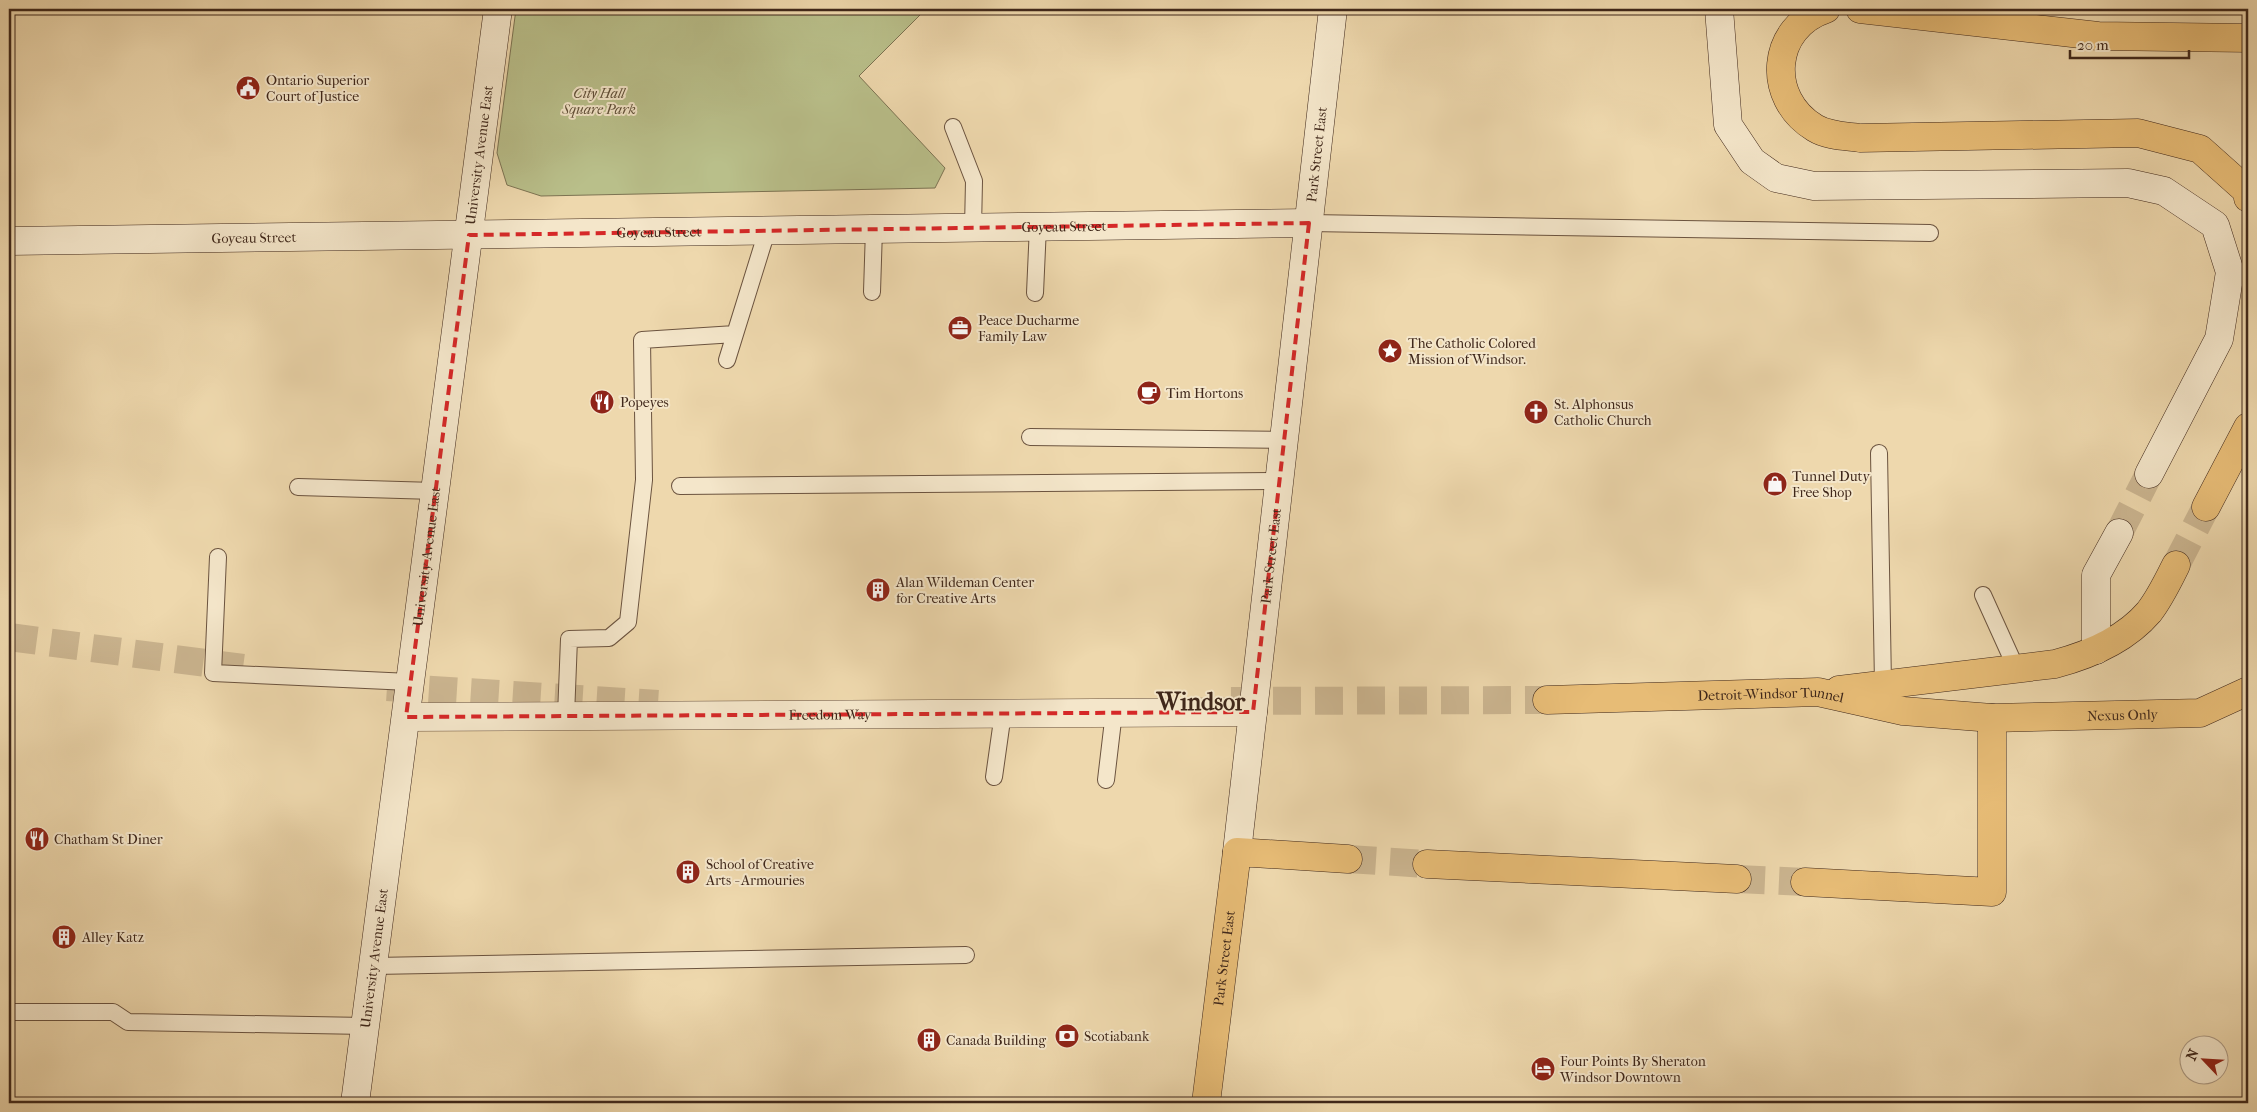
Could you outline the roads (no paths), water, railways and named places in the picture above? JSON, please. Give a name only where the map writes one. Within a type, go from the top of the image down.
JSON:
[{"type":"main road","points":[[1826,9],[1811,14],[1793,31],[1784,50],[1780,68],[1786,97],[1794,110],[1816,128],[1837,136],[1860,138],[2138,133],[2200,149],[2247,191],[2248,198]]},
{"type":"main road","points":[[1860,9],[2098,36],[2248,38]]},
{"type":"main road","points":[[2206,506],[2248,427]]},
{"type":"main road","points":[[1818,692],[2055,664],[2096,650],[2133,627],[2148,612],[2176,565]]},
{"type":"main road","name":"Nexus Only","points":[[1992,718],[2200,712],[2248,691]]},
{"type":"main road","name":"Detroit-Windsor Tunnel","points":[[1547,700],[1818,692],[1903,711],[1992,718]]},
{"type":"main road","points":[[1805,882],[1992,892],[1992,718]]},
{"type":"main road","points":[[1237,852],[1348,859]]},
{"type":"main road","name":"Park Street East","points":[[1206,1103],[1237,852]]},
{"type":"main road","points":[[1427,864],[1737,879]]},
{"type":"street","name":"University Avenue East","points":[[355,1103],[498,9]]},
{"type":"street","name":"Park Street East","points":[[1237,852],[1333,9]]},
{"type":"street","points":[[1720,9],[1728,125],[1752,161],[1776,178],[1814,186],[2128,184],[2164,191],[2215,225],[2230,272],[2219,339],[2149,474]]},
{"type":"street","name":"Goyeau Street","points":[[9,241],[1309,223]]},
{"type":"street","points":[[2096,650],[2096,575],[2119,533]]},
{"type":"street","name":"Freedom Way","points":[[406,717],[1253,712]]},
{"type":"lane","points":[[953,127],[974,181],[973,228]]},
{"type":"lane","points":[[1309,223],[1930,233]]},
{"type":"lane","points":[[1035,293],[1038,226]]},
{"type":"lane","points":[[872,292],[874,229]]},
{"type":"lane","points":[[727,360],[767,231]]},
{"type":"lane","points":[[566,716],[569,639],[609,638],[628,622],[644,480],[642,340],[735,334]]},
{"type":"lane","points":[[1030,437],[1284,440]]},
{"type":"lane","points":[[1879,453],[1883,684]]},
{"type":"lane","points":[[680,486],[1279,480]]},
{"type":"lane","points":[[298,487],[435,491]]},
{"type":"lane","points":[[218,557],[213,673],[410,682]]},
{"type":"lane","points":[[1983,595],[2016,668]]},
{"type":"lane","points":[[1106,780],[1114,712]]},
{"type":"lane","points":[[994,777],[1003,713]]},
{"type":"lane","points":[[374,966],[966,955]]},
{"type":"lane","points":[[9,1012],[113,1012],[128,1022],[366,1026]]},
{"type":"tunnel","points":[[2119,533],[2149,474]]},
{"type":"tunnel","points":[[2176,565],[2206,507]]},
{"type":"tunnel","points":[[9,637],[243,668]]},
{"type":"tunnel","points":[[387,687],[658,704]]},
{"type":"tunnel","points":[[1231,701],[1547,700]]},
{"type":"tunnel","points":[[1348,859],[1427,864]]},
{"type":"tunnel","points":[[1737,879],[1805,882]]},
{"type":"place","name":"Ontario Superior Court of Justice","points":[[248,88]]},
{"type":"place","name":"Peace Ducharme Family Law","points":[[960,328]]},
{"type":"place","name":"The Catholic Colored Mission of Windsor.","points":[[1390,351]]},
{"type":"place","name":"Tim Hortons","points":[[1149,393]]},
{"type":"place","name":"Popeyes","points":[[602,402]]},
{"type":"place","name":"St. Alphonsus Catholic Church","points":[[1536,412]]},
{"type":"place","name":"Tunnel Duty Free Shop","points":[[1775,484]]},
{"type":"place","name":"Alan Wildeman Center for Creative Arts","points":[[878,590]]},
{"type":"place","name":"Chatham St Diner","points":[[37,839]]},
{"type":"place","name":"School of Creative Arts - Armouries","points":[[688,872]]},
{"type":"place","name":"Alley Katz","points":[[64,937]]},
{"type":"place","name":"Scotiabank","points":[[1067,1036]]},
{"type":"place","name":"Canada Building","points":[[929,1040]]},
{"type":"place","name":"Four Points By Sheraton Windsor Downtown","points":[[1543,1069]]},
{"type":"district","name":"Windsor","points":[[1201,702]]},
{"type":"park label","name":"City Hall Square Park","points":[[599,102]]}]
